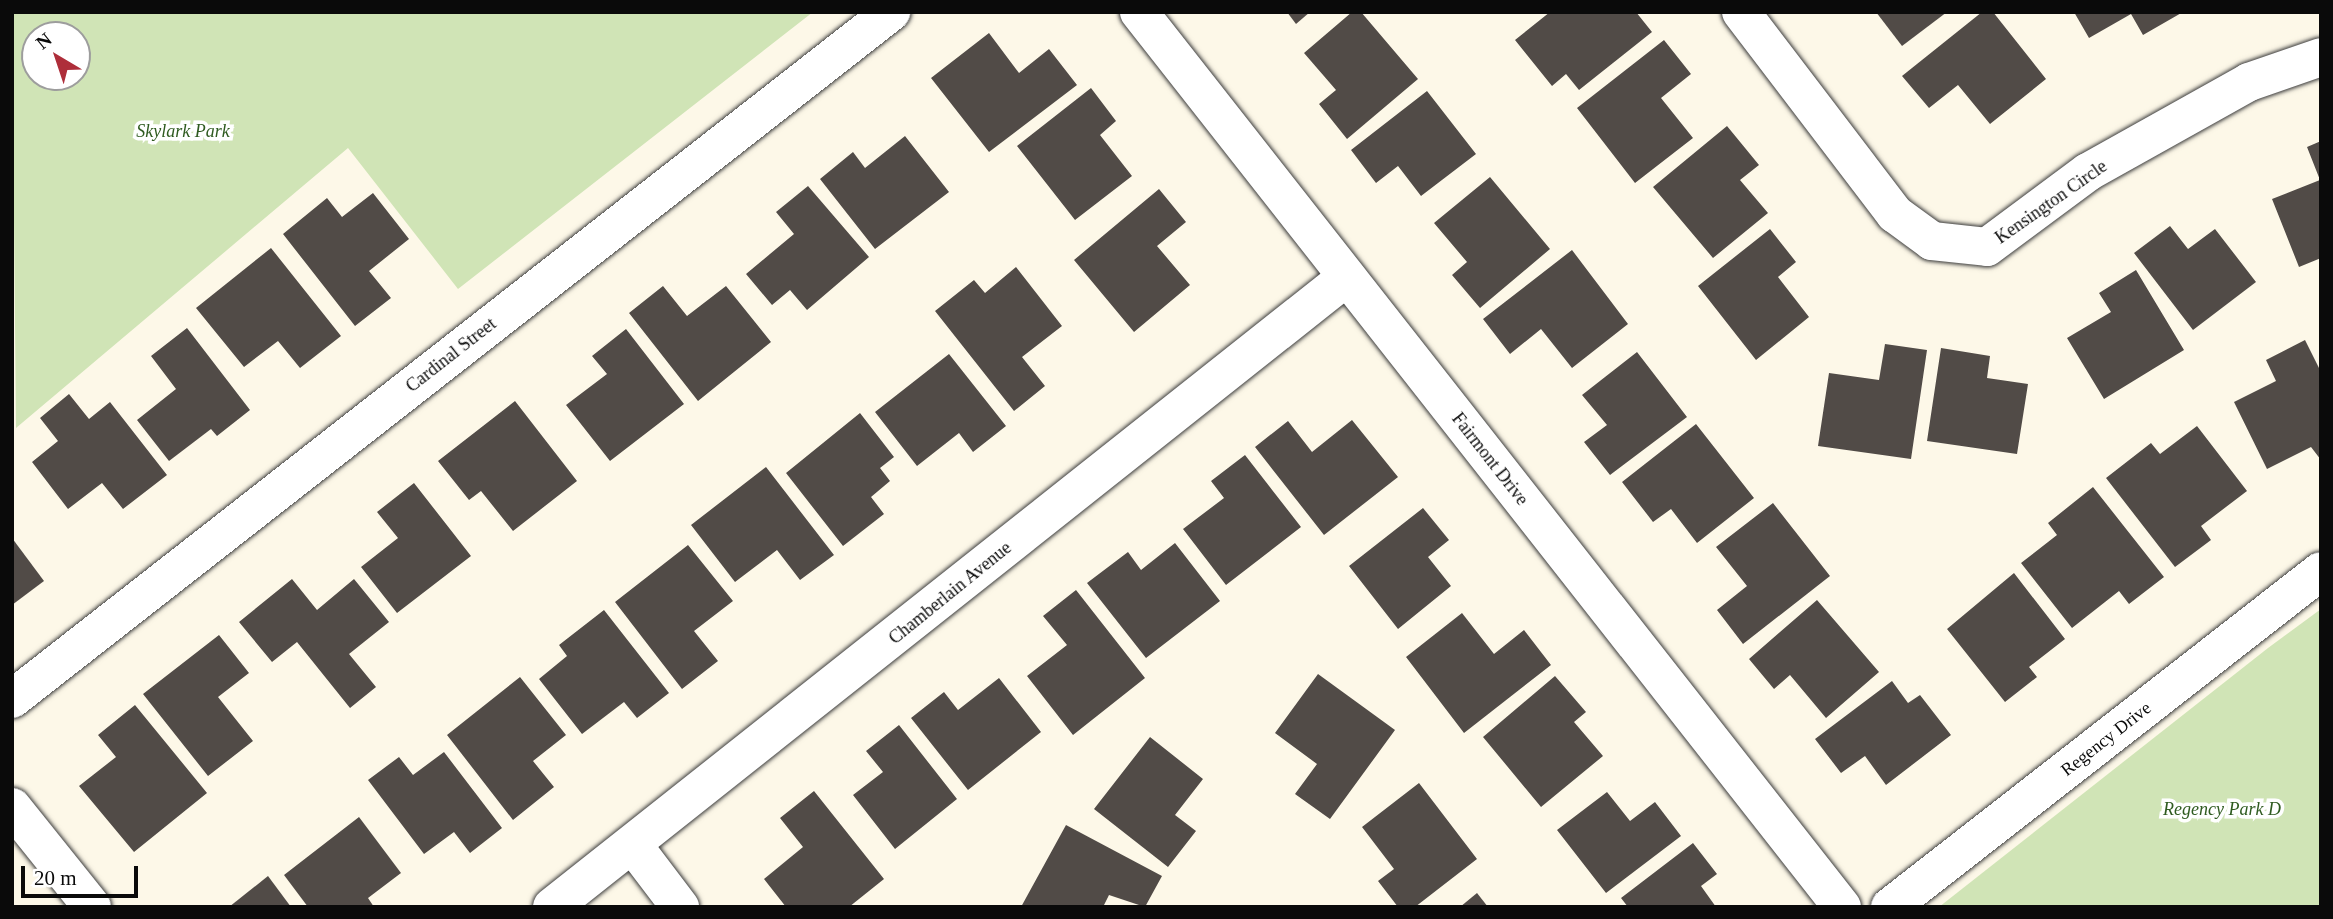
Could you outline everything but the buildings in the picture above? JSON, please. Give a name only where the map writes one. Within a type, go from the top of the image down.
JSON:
[{"type":"street","name":"Cardinal Street","points":[[12,699],[891,12]]},
{"type":"street","name":"Fairmont Drive","points":[[1139,12],[1842,907]]},
{"type":"street","name":"Kensington Circle","points":[[1741,12],[1895,214],[1932,242],[1987,247],[2100,166],[2249,82],[2321,57]]},
{"type":"street","name":"Chamberlain Avenue","points":[[552,907],[1347,277]]},
{"type":"street","name":"Regency Drive","points":[[1891,907],[2321,571]]},
{"type":"street","points":[[12,807],[92,907]]},
{"type":"street","points":[[633,845],[680,907]]},
{"type":"green space","name":"Skylark Park","points":[[12,12],[813,12],[458,289],[348,148],[16,428]]},
{"type":"green space","name":"Regency Park D","points":[[2321,609],[2321,907],[1939,907],[2268,648]]}]
